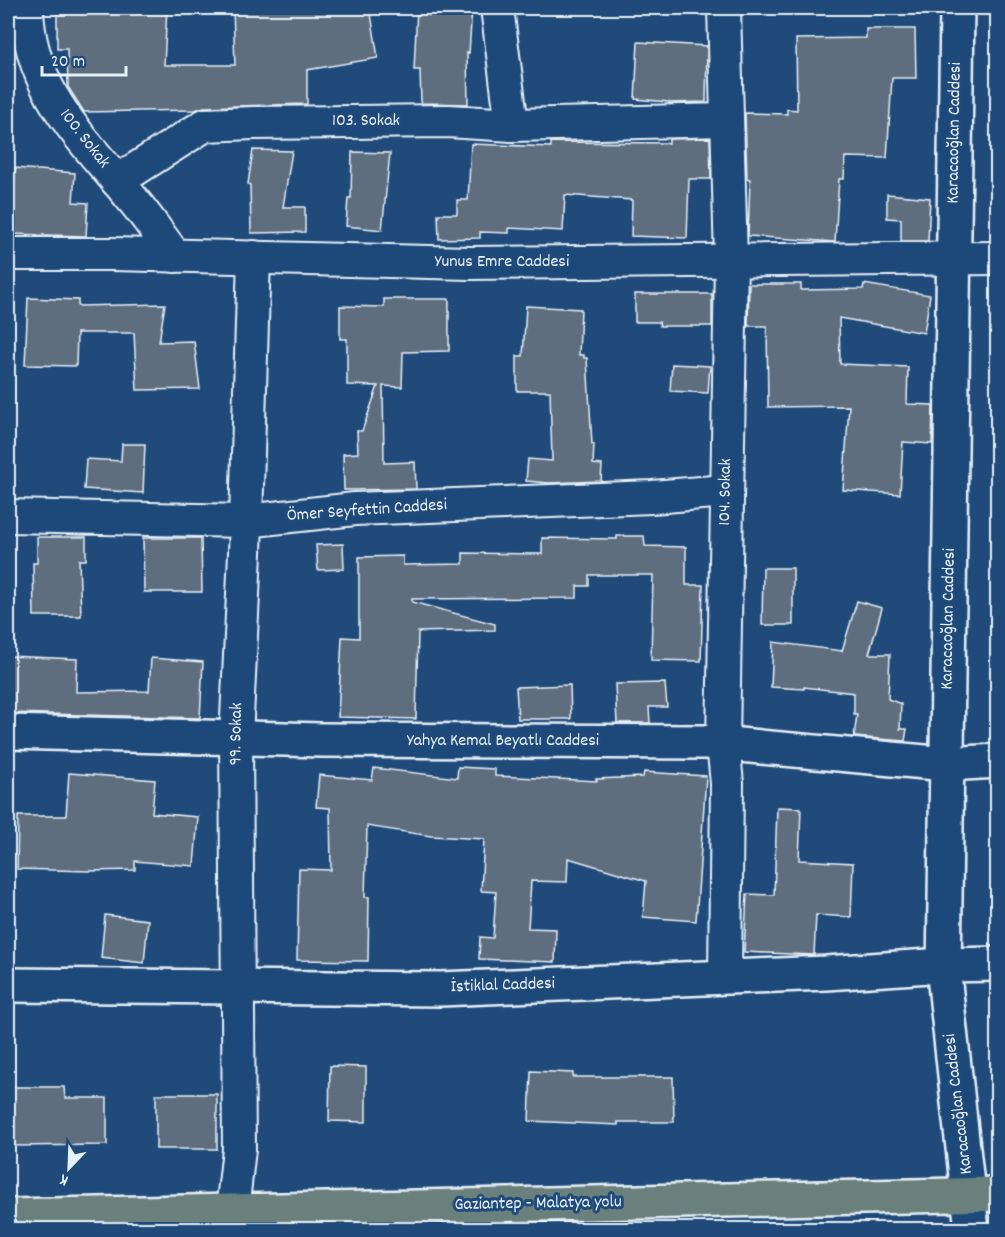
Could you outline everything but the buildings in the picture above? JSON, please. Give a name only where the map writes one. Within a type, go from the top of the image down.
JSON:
[{"type":"highway","name":"Gaziantep - Malatya yolu","points":[[8,1216],[983,1194]]},
{"type":"street","name":"100. Sokak","points":[[27,8],[28,29],[43,80],[70,126],[134,201],[175,256]]},
{"type":"street","points":[[497,8],[512,125]]},
{"type":"street","name":"104. Sokak","points":[[724,8],[731,261],[723,744],[727,783],[725,977]]},
{"type":"street","name":"Karacaoğlan Caddesi","points":[[957,8],[944,965],[983,1194],[972,1230]]},
{"type":"street","name":"103. Sokak","points":[[117,182],[205,125],[448,121],[512,125],[727,120]]},
{"type":"street","name":"Yunus Emre Caddesi","points":[[8,254],[470,263],[998,258]]},
{"type":"street","name":"99. Sokak","points":[[232,1211],[239,1149],[236,738],[254,257]]},
{"type":"street","name":"Ömer Seyfettin Caddesi","points":[[8,516],[245,521],[355,509],[652,497],[726,491]]},
{"type":"street","name":"Yahya Kemal Beyatlı Caddesi","points":[[8,732],[236,738],[723,744],[947,764],[998,761]]},
{"type":"street","name":"İstiklal Caddesi","points":[[8,985],[440,988],[998,964]]}]
